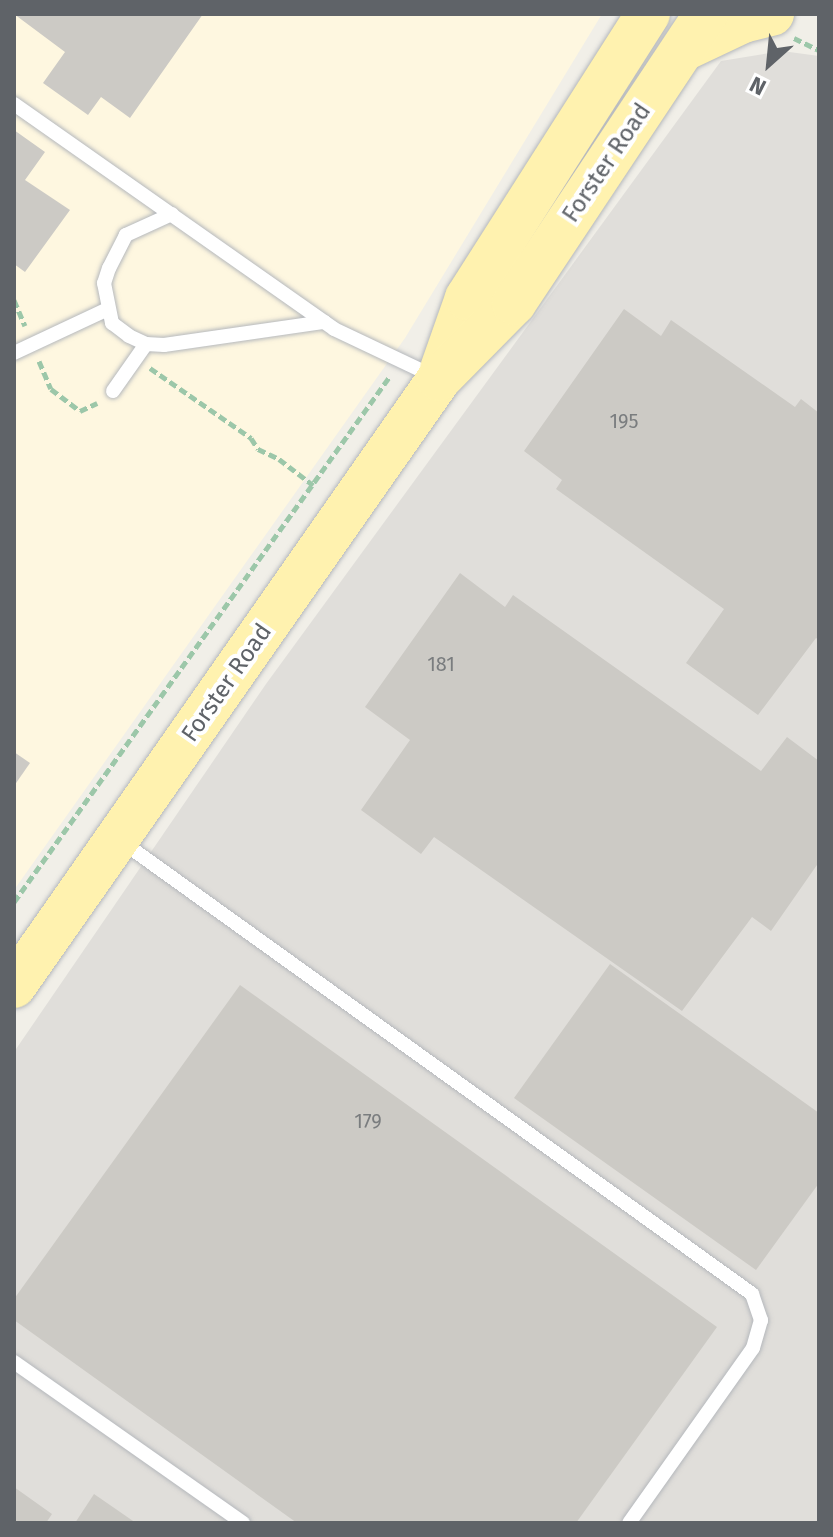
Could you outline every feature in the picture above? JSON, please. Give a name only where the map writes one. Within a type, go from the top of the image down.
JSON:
[{"type":"main road","name":"Forster Road","points":[[14,986],[118,838],[648,14]]},
{"type":"main road","points":[[695,32],[772,14]]},
{"type":"main road","name":"Forster Road","points":[[420,369],[514,303],[695,32]]},
{"type":"lane","points":[[14,104],[324,322],[420,369]]},
{"type":"lane","points":[[172,214],[126,235],[104,283],[112,323],[146,344],[164,345],[324,322]]},
{"type":"lane","points":[[14,353],[108,309]]},
{"type":"lane","points":[[111,394],[146,344]]},
{"type":"lane","points":[[118,838],[752,1294],[761,1320],[753,1348],[629,1523]]},
{"type":"lane","points":[[14,1362],[243,1523]]},
{"type":"path","points":[[14,300],[51,389],[80,411],[111,394]]},
{"type":"path","points":[[141,376],[148,366],[251,438],[258,449],[279,459],[313,485]]},
{"type":"path","points":[[14,902],[313,485],[420,369]]},
{"type":"shaded area","points":[[14,14],[602,14],[405,338],[14,890]]},
{"type":"shaded area","points":[[782,51],[819,56],[819,1523],[14,1523],[14,1052],[266,684],[721,61]]},
{"type":"building","points":[[14,14],[203,14],[130,118],[101,97],[88,115],[43,83],[65,52]]},
{"type":"building","points":[[14,130],[45,152],[25,180],[70,210],[25,272],[14,264]]},
{"type":"building","points":[[624,309],[661,336],[671,320],[795,407],[801,399],[819,413],[819,640],[816,638],[758,715],[686,663],[724,609],[556,489],[562,480],[524,451]]},
{"type":"building","points":[[460,573],[505,607],[513,595],[761,771],[787,737],[819,761],[819,862],[771,931],[752,917],[682,1011],[434,837],[421,854],[361,810],[410,740],[365,707]]},
{"type":"building","points":[[14,752],[30,763],[14,786]]},
{"type":"building","points":[[610,964],[819,1113],[819,1183],[756,1270],[514,1098]]},
{"type":"building","points":[[240,985],[717,1327],[576,1523],[297,1523],[14,1320],[14,1299]]},
{"type":"building","points":[[14,1487],[52,1514],[46,1523],[14,1523]]},
{"type":"building","points":[[94,1494],[136,1523],[75,1523]]}]
